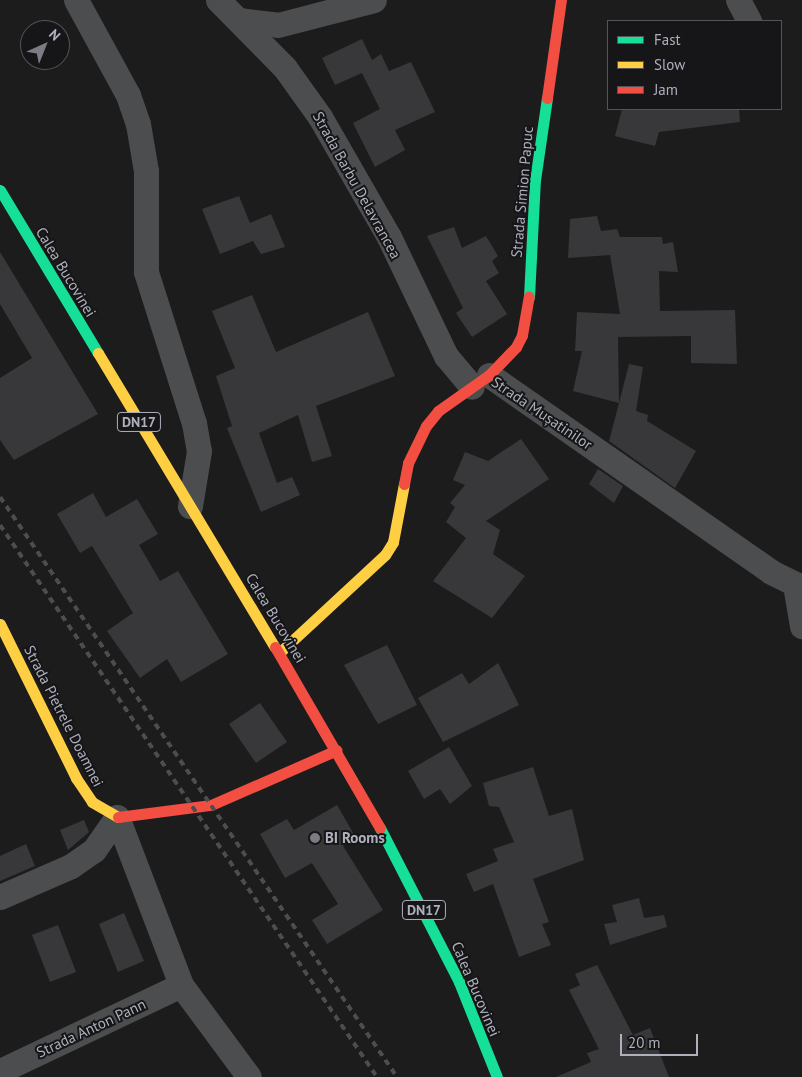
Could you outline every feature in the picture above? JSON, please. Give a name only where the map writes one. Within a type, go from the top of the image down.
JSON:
[{"type":"main road","name":"Strada Simion Papuc","points":[[480,381],[516,347],[526,322],[534,180],[561,0]]},
{"type":"main road","name":"Calea Bucovinei","points":[[0,190],[337,750],[401,864],[450,965],[497,1077]]},
{"type":"main road","name":"Strada Mușatinilor","points":[[279,653],[385,555],[392,542],[408,463],[416,444],[438,411],[480,381]]},
{"type":"main road","name":"Strada Pietrele Doamnei","points":[[0,624],[76,778],[92,802],[117,817]]},
{"type":"main road","points":[[117,817],[211,805],[337,750]]},
{"type":"street","points":[[76,0],[128,95],[138,124],[146,171],[146,272],[194,423],[199,451],[190,506]]},
{"type":"street","name":"Strada Barbu Delavrancea","points":[[218,0],[285,68],[320,118],[389,237],[446,356],[480,381]]},
{"type":"street","points":[[239,20],[278,25],[374,0]]},
{"type":"street","points":[[738,0],[748,20]]},
{"type":"street","name":"Strada Mușatinilor","points":[[480,381],[771,572],[798,586]]},
{"type":"street","points":[[798,586],[802,626]]},
{"type":"street","points":[[0,897],[71,866],[94,850],[117,817]]},
{"type":"street","points":[[117,817],[181,985],[249,1077]]},
{"type":"street","name":"Strada Anton Pann","points":[[0,1071],[181,985]]},
{"type":"building","points":[[362,39],[372,60],[381,54],[389,71],[411,62],[435,112],[395,130],[405,150],[375,167],[353,123],[380,109],[362,73],[335,85],[322,58]]},
{"type":"building","points":[[622,110],[739,110],[740,122],[659,132],[655,146],[615,136]]},
{"type":"building","points":[[239,196],[250,223],[271,214],[285,247],[261,254],[253,241],[220,254],[202,209]]},
{"type":"building","points":[[597,216],[601,231],[617,229],[620,237],[662,237],[663,244],[673,242],[678,272],[659,271],[660,311],[735,310],[737,364],[691,363],[691,336],[618,337],[619,403],[573,391],[582,351],[575,351],[577,312],[620,314],[610,255],[568,258],[570,219]]},
{"type":"building","points":[[454,227],[462,248],[486,236],[498,256],[492,261],[499,273],[486,281],[507,314],[472,337],[456,313],[463,308],[427,236]]},
{"type":"building","points":[[0,252],[98,414],[14,460],[0,440],[0,378],[32,358],[0,304]]},
{"type":"building","points":[[252,295],[276,352],[368,312],[395,376],[316,406],[332,456],[312,462],[298,415],[259,433],[277,483],[292,477],[300,495],[261,512],[227,428],[232,426],[216,376],[235,368],[212,311]]},
{"type":"building","points":[[629,364],[643,367],[636,411],[648,415],[647,421],[696,451],[675,488],[609,441]]},
{"type":"building","points":[[521,439],[549,479],[486,521],[500,530],[493,554],[525,576],[492,618],[433,581],[466,538],[446,522],[455,507],[450,503],[465,485],[453,480],[465,452],[488,461]]},
{"type":"building","points":[[598,469],[623,486],[614,503],[589,484]]},
{"type":"building","points":[[93,493],[106,517],[137,499],[158,534],[139,545],[160,581],[178,571],[228,654],[181,682],[167,659],[140,678],[107,631],[133,613],[92,546],[80,553],[57,514]]},
{"type":"building","points":[[387,645],[417,705],[378,724],[344,665]]},
{"type":"building","points":[[498,663],[519,705],[443,742],[418,698],[462,673],[469,684]]},
{"type":"building","points":[[260,703],[287,742],[256,763],[229,724]]},
{"type":"building","points":[[449,747],[472,786],[450,804],[440,789],[424,799],[408,771]]},
{"type":"building","points":[[533,767],[549,816],[572,809],[584,860],[533,879],[549,922],[542,924],[551,945],[519,957],[493,884],[474,892],[466,874],[498,861],[493,849],[514,842],[499,807],[489,806],[483,783]]},
{"type":"building","points":[[337,805],[356,838],[343,846],[383,910],[327,944],[312,920],[338,904],[312,863],[285,878],[260,834],[287,819],[294,830]]},
{"type":"building","points":[[84,820],[89,832],[68,850],[60,830]]},
{"type":"building","points":[[26,844],[35,866],[0,881],[0,856]]},
{"type":"building","points":[[639,898],[644,918],[664,915],[667,927],[610,945],[604,924],[617,922],[612,905]]},
{"type":"building","points":[[124,913],[144,961],[118,972],[99,924]]},
{"type":"building","points":[[58,925],[76,972],[50,982],[32,935]]},
{"type":"building","points":[[597,965],[633,1035],[650,1028],[669,1077],[556,1077],[591,1062],[587,1053],[599,1049],[569,990],[580,985],[575,974]]},
{"type":"railway","points":[[0,497],[397,1077]]},
{"type":"railway","points":[[0,525],[377,1077]]},
{"type":"traffic: fast","points":[[529,297],[535,180],[547,98]]},
{"type":"traffic: fast","points":[[0,190],[98,353]]},
{"type":"traffic: fast","points":[[380,828],[459,982],[497,1077]]},
{"type":"traffic: slow","points":[[98,353],[275,647]]},
{"type":"traffic: slow","points":[[279,653],[385,555],[393,542],[404,484]]},
{"type":"traffic: slow","points":[[0,624],[76,778],[92,802],[118,817]]},
{"type":"traffic: jam","points":[[547,98],[561,0]]},
{"type":"traffic: jam","points":[[404,484],[408,463],[426,426],[438,411],[489,375],[516,347],[522,335],[529,297]]},
{"type":"traffic: jam","points":[[275,647],[380,828]]},
{"type":"traffic: jam","points":[[118,817],[211,805],[337,750]]},
{"type":"place","name":"BI Rooms","points":[[315,838]]}]
